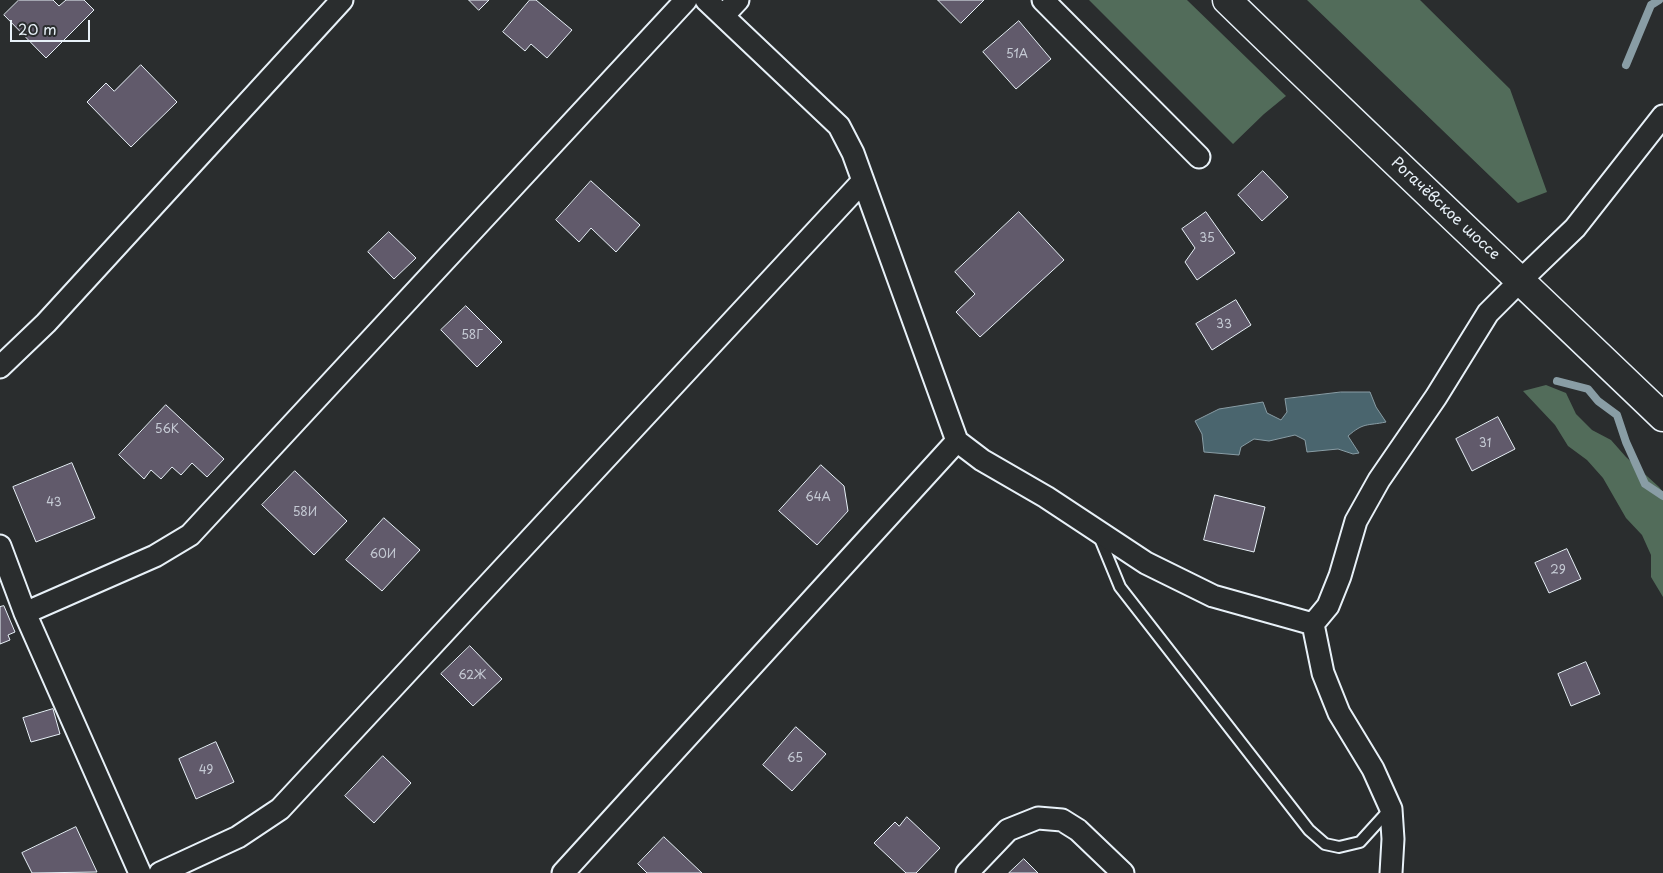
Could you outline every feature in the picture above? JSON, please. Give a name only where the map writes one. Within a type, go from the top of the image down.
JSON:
[{"type":"main road","name":"Рогачёвское шоссе","points":[[1228,0],[1409,176],[1663,416]]},
{"type":"street","points":[[0,367],[46,323],[342,0]]},
{"type":"street","points":[[25,613],[155,556],[190,535],[686,0]]},
{"type":"street","points":[[706,0],[838,126],[853,153],[957,441],[982,460],[1046,497],[1146,563],[1213,596],[1314,624]]},
{"type":"street","points":[[723,16],[738,0]]},
{"type":"street","points":[[1043,0],[1199,157]]},
{"type":"street","points":[[1391,873],[1393,839],[1391,809],[1373,769],[1339,713],[1323,673],[1314,624],[1328,606],[1340,576],[1356,521],[1379,480],[1436,397],[1488,313],[1575,228],[1663,116]]},
{"type":"street","points":[[160,873],[238,837],[280,809],[862,182]]},
{"type":"street","points":[[562,873],[957,441]]},
{"type":"street","points":[[0,546],[25,613],[140,873]]},
{"type":"street","points":[[968,873],[1008,830],[1038,818],[1062,820],[1078,830],[1123,873]]},
{"type":"lane","points":[[1096,530],[1120,586],[1310,830],[1325,844],[1339,847],[1360,842],[1391,809]]},
{"type":"green space","points":[[1089,0],[1187,0],[1286,96],[1233,144]]},
{"type":"green space","points":[[1307,0],[1420,0],[1510,89],[1547,192],[1518,203]]},
{"type":"green space","points":[[1546,385],[1566,393],[1576,414],[1592,430],[1611,440],[1663,492],[1663,597],[1651,577],[1651,555],[1642,535],[1626,518],[1603,478],[1587,460],[1568,446],[1555,425],[1523,391]]},
{"type":"water","points":[[1341,392],[1370,392],[1376,407],[1386,422],[1362,426],[1348,436],[1359,453],[1353,454],[1338,449],[1307,452],[1305,440],[1295,435],[1269,441],[1254,439],[1241,447],[1239,455],[1204,452],[1202,434],[1195,421],[1219,409],[1263,402],[1267,413],[1281,420],[1287,412],[1285,399]]},
{"type":"building","points":[[19,0],[53,0],[59,6],[66,0],[84,0],[94,10],[46,58],[4,15]]},
{"type":"building","points":[[469,0],[489,0],[479,10]]},
{"type":"building","points":[[530,0],[536,0],[572,30],[547,58],[531,44],[525,51],[503,32]]},
{"type":"building","points":[[938,0],[984,0],[961,23]]},
{"type":"building","points":[[1019,21],[1051,59],[1016,89],[983,52]]},
{"type":"building","points":[[141,65],[177,102],[131,147],[87,102],[106,83],[114,91]]},
{"type":"building","points":[[1263,171],[1288,197],[1262,221],[1238,195]]},
{"type":"building","points":[[591,181],[640,225],[616,252],[591,228],[579,242],[556,220]]},
{"type":"building","points":[[1019,212],[1064,260],[980,337],[956,312],[975,294],[955,272]]},
{"type":"building","points":[[1206,212],[1235,253],[1197,280],[1185,262],[1195,248],[1182,229]]},
{"type":"building","points":[[389,232],[416,258],[394,279],[368,252]]},
{"type":"building","points":[[1236,300],[1251,325],[1212,350],[1196,324]]},
{"type":"building","points":[[466,306],[502,342],[477,367],[441,330]]},
{"type":"building","points":[[166,405],[224,459],[207,477],[192,463],[181,475],[172,467],[161,479],[151,470],[144,479],[119,455]]},
{"type":"building","points":[[1498,417],[1515,449],[1472,471],[1456,439]]},
{"type":"building","points":[[72,463],[95,518],[36,542],[13,487]]},
{"type":"building","points":[[821,465],[844,486],[848,511],[817,545],[779,511]]},
{"type":"building","points":[[295,471],[347,521],[314,555],[262,505]]},
{"type":"building","points":[[1215,495],[1265,507],[1254,552],[1204,540]]},
{"type":"building","points":[[384,518],[420,550],[382,591],[346,560]]},
{"type":"building","points":[[1567,549],[1581,579],[1549,593],[1535,563]]},
{"type":"building","points":[[4,606],[15,632],[8,635],[10,640],[0,644],[0,607]]},
{"type":"building","points":[[470,646],[502,679],[473,706],[441,674]]},
{"type":"building","points":[[1586,662],[1600,694],[1571,706],[1558,674]]},
{"type":"building","points":[[53,709],[60,734],[31,742],[23,718]]},
{"type":"building","points":[[796,727],[826,754],[792,791],[763,765]]},
{"type":"building","points":[[216,742],[234,782],[196,799],[179,759]]},
{"type":"building","points":[[383,756],[411,783],[374,823],[345,796]]},
{"type":"building","points":[[907,817],[940,848],[916,873],[906,873],[874,843],[895,822],[899,826]]},
{"type":"building","points":[[76,827],[97,872],[32,873],[22,853]]},
{"type":"building","points":[[664,837],[702,873],[647,873],[638,864]]},
{"type":"building","points":[[1024,859],[1038,873],[1009,873]]},
{"type":"waterway","points":[[1626,65],[1651,5],[1659,0]]},
{"type":"waterway","points":[[1557,381],[1588,389],[1598,401],[1617,415],[1626,442],[1645,484],[1663,496]]}]
